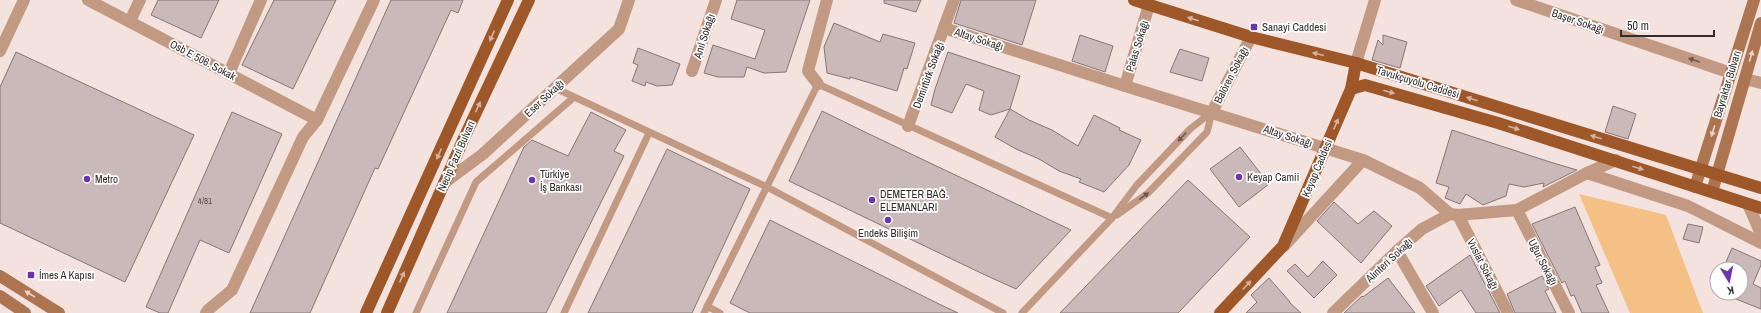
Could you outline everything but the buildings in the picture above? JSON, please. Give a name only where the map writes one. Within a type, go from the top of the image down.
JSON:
[{"type":"main road","name":"Necip Fazıl Bulvarı","points":[[366,313],[508,0]]},
{"type":"main road","name":"Necip Fazıl Bulvarı","points":[[387,313],[444,183],[529,0]]},
{"type":"main road","name":"Tavukçuyolu Caddesi","points":[[1134,0],[1251,38],[1356,63],[1701,168],[1761,188]]},
{"type":"main road","name":"Keyap Caddesi","points":[[1220,313],[1283,246],[1352,88],[1356,63]]},
{"type":"main road","name":"Tavukçuyolu Caddesi","points":[[1352,88],[1365,85],[1498,123],[1761,208]]},
{"type":"street","points":[[0,51],[24,0]]},
{"type":"street","name":"Osb E 506. Sokak","points":[[88,0],[318,120]]},
{"type":"street","points":[[130,21],[140,0]]},
{"type":"street","points":[[229,73],[261,0]]},
{"type":"street","points":[[206,313],[232,290],[303,137],[318,120],[374,0]]},
{"type":"street","name":"Eser Sokağı","points":[[444,183],[483,154],[619,29],[629,0]]},
{"type":"street","name":"Anıl Sokağı","points":[[692,71],[716,0]]},
{"type":"street","points":[[818,84],[808,71],[827,0]]},
{"type":"street","name":"Demirtürk Sokağı","points":[[908,126],[954,0]]},
{"type":"street","points":[[1356,63],[1375,0]]},
{"type":"street","name":"Başer Sokağı","points":[[1516,0],[1731,72]]},
{"type":"street","name":"Bayraktar Bulvarı","points":[[1701,168],[1754,0]]},
{"type":"street","name":"Palas Sokağı","points":[[1125,86],[1149,5]]},
{"type":"street","name":"Bayraktar Bulvarı","points":[[1712,192],[1719,174],[1761,23]]},
{"type":"street","name":"Altay Sokağı","points":[[944,28],[1363,160],[1420,188],[1454,214]]},
{"type":"street","name":"Balören Sokağı","points":[[1212,112],[1251,38]]},
{"type":"street","points":[[1745,79],[1761,83]]},
{"type":"street","name":"Keyap Caddesi","points":[[1283,246],[1363,160]]},
{"type":"street","points":[[1454,214],[1517,210],[1587,173],[1616,160]]},
{"type":"street","points":[[1695,186],[1701,168]]},
{"type":"street","points":[[1587,173],[1688,206],[1761,243]]},
{"type":"street","points":[[1748,204],[1761,234]]},
{"type":"street","name":"Uğur Sokağı","points":[[1517,210],[1569,313]]},
{"type":"street","name":"Alınteri Sokağı","points":[[1333,313],[1422,229],[1454,214]]},
{"type":"street","name":"Vuslat Sokağı","points":[[1454,214],[1508,313]]},
{"type":"street","points":[[1397,251],[1433,313]]},
{"type":"street","points":[[0,276],[59,313]]},
{"type":"street","points":[[0,296],[25,313]]},
{"type":"lane","points":[[720,313],[705,310],[818,84],[1112,218]]},
{"type":"lane","points":[[555,88],[573,98],[767,187],[1003,313]]},
{"type":"lane","points":[[420,312],[476,182],[573,98]]},
{"type":"lane","points":[[1112,218],[1148,194],[1207,132],[1212,112]]},
{"type":"lane","points":[[1022,313],[1112,218],[1136,186],[1179,140],[1190,129],[1212,112]]},
{"type":"lane","points":[[564,313],[649,133]]},
{"type":"shaded area","points":[[1579,194],[1666,215],[1703,313],[1630,313]]},
{"type":"place","name":"Sanayi Caddesi","points":[[1254,27]]},
{"type":"place","name":"Keyap Camii","points":[[1239,177]]},
{"type":"place","name":"Metro","points":[[87,179]]},
{"type":"place","name":"Türkiye İş Bankası","points":[[532,180]]},
{"type":"place","name":"DEMETER BAĞ. ELEMANLARI","points":[[872,200]]},
{"type":"place","name":"Endeks Bilişim","points":[[888,220]]},
{"type":"place","name":"İmes A Kapısı","points":[[31,275]]}]
